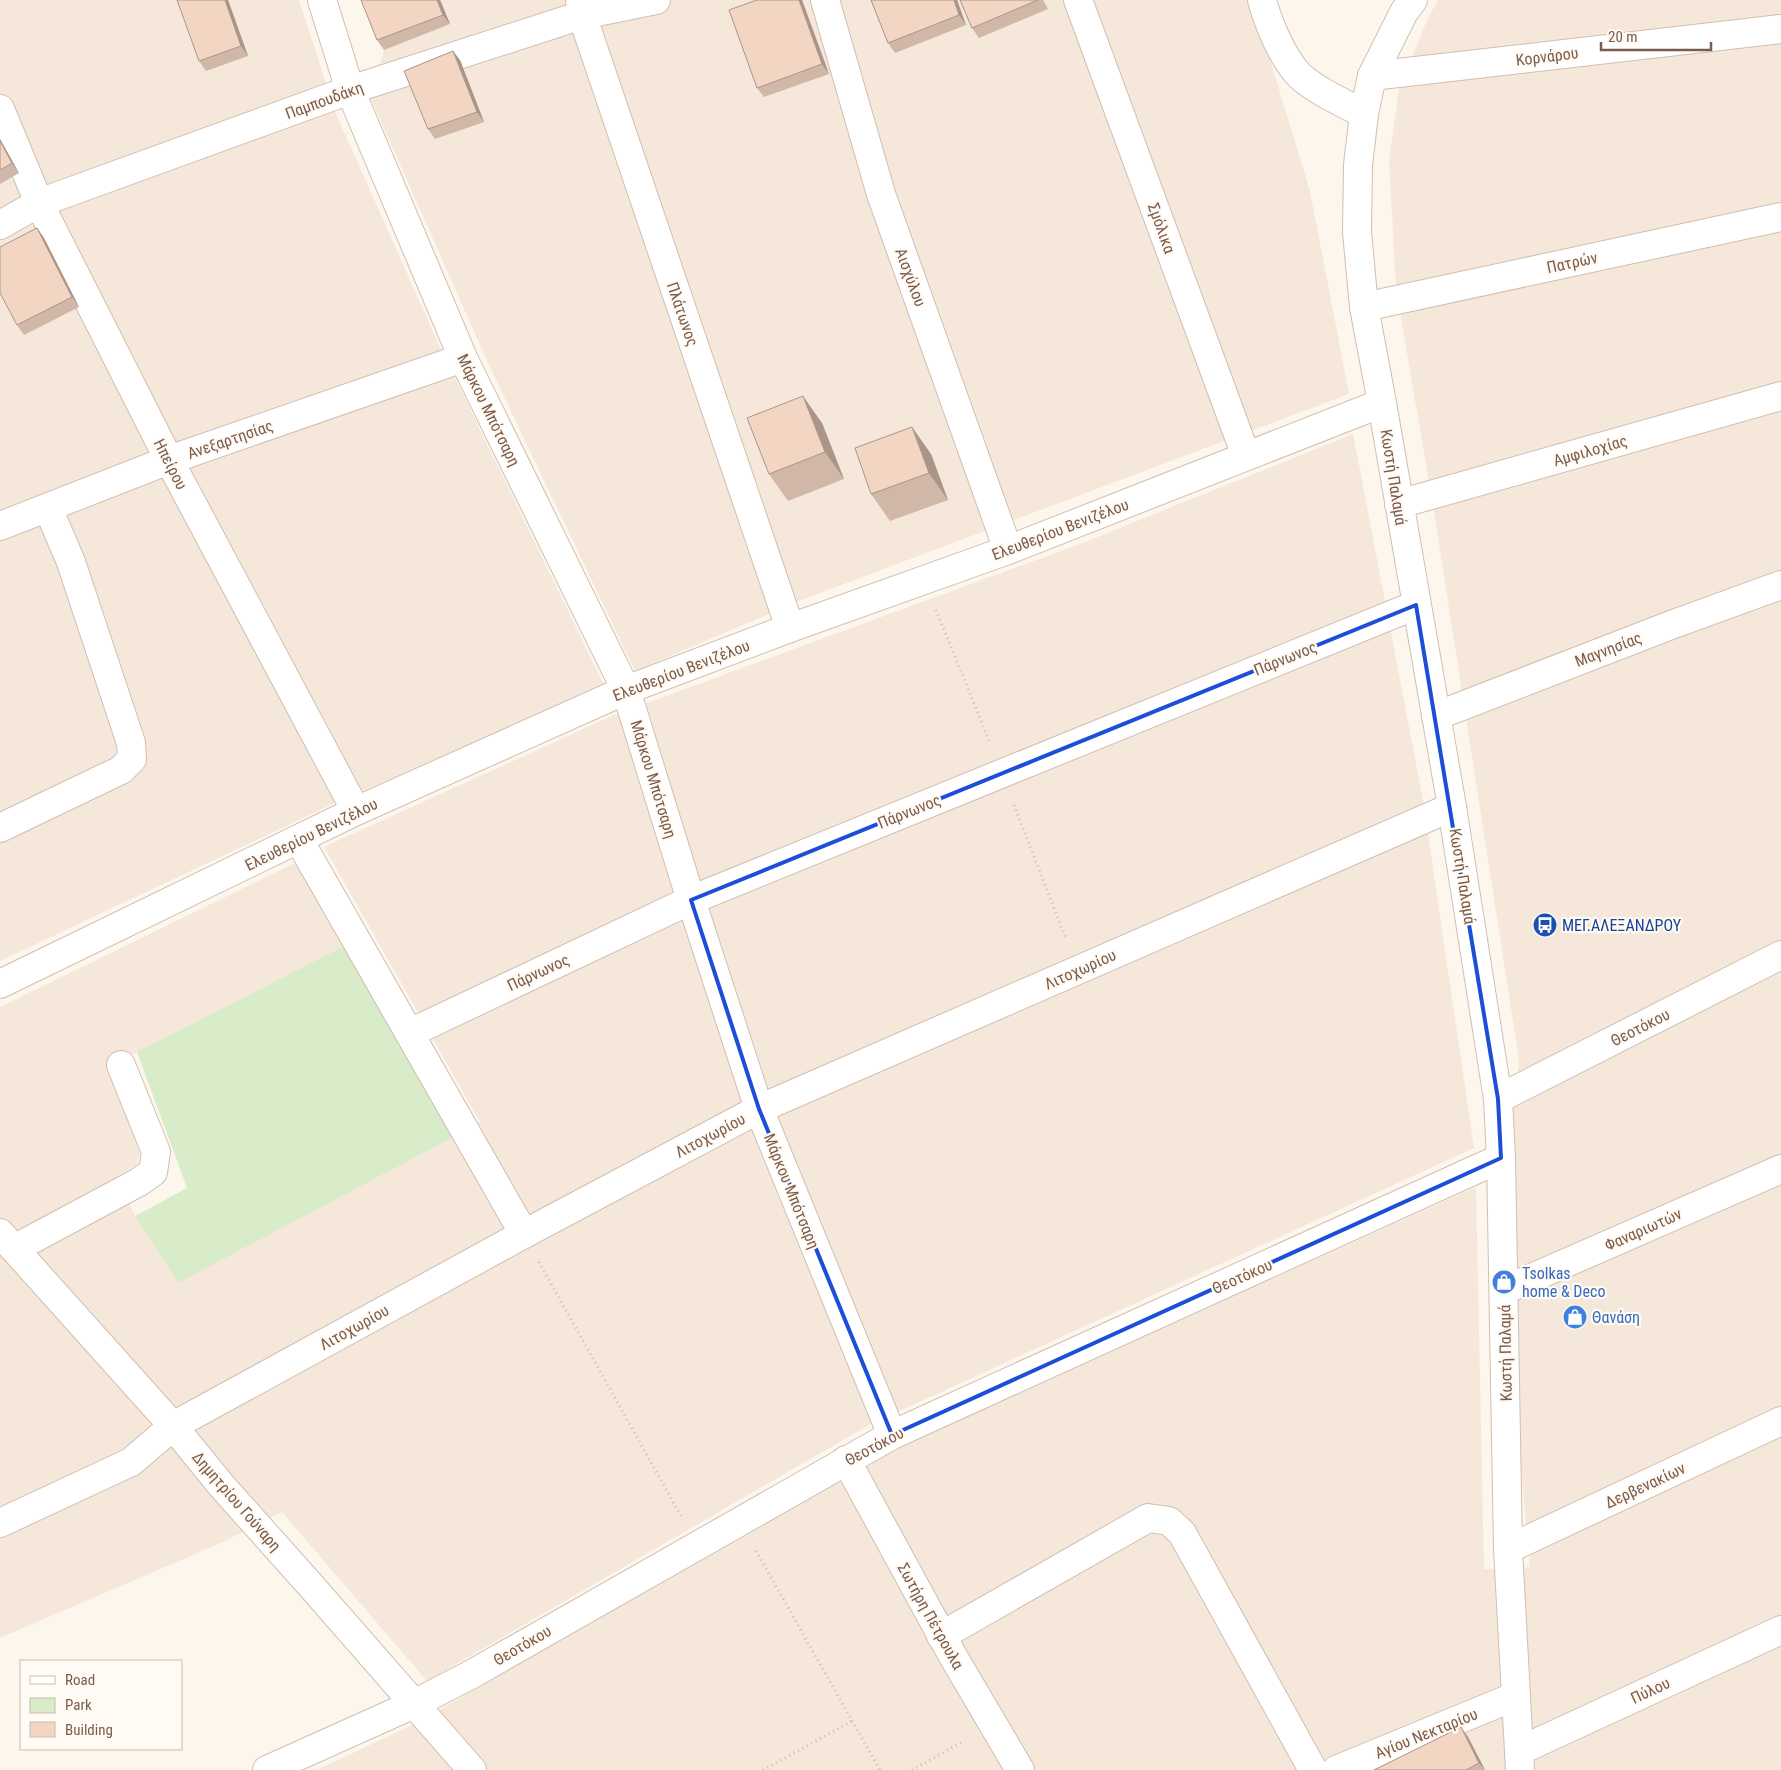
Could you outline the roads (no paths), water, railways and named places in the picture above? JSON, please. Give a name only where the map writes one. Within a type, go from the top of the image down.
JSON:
[{"type":"street","name":"Μάρκου Μπότσαρη","points":[[322,0],[350,90],[463,358],[626,690],[691,900],[759,1109],[892,1435]]},
{"type":"street","name":"Παμπουδάκη","points":[[0,225],[40,203],[581,7],[656,0]]},
{"type":"street","name":"Αισχύλου","points":[[824,0],[882,194],[1008,550]]},
{"type":"street","name":"Σμόλικα","points":[[1078,0],[1246,456]]},
{"type":"street","points":[[1262,0],[1282,50],[1299,75],[1318,89],[1364,114]]},
{"type":"street","name":"Κωστή Παλαμά","points":[[1413,0],[1404,12],[1372,76],[1364,114],[1358,165],[1357,232],[1364,307],[1452,807],[1498,1099],[1504,1290],[1508,1549],[1520,1760]]},
{"type":"street","name":"Πλάτωνος","points":[[581,7],[790,628]]},
{"type":"street","name":"Κορνάρου","points":[[1372,76],[1781,29]]},
{"type":"street","name":"Ηπείρου","points":[[0,109],[40,203],[169,460],[356,812]]},
{"type":"street","name":"Πατρών","points":[[1364,307],[1781,216]]},
{"type":"street","name":"Ανεξαρτησίας","points":[[0,526],[169,460],[463,358]]},
{"type":"street","name":"Αμφιλοχίας","points":[[1399,504],[1781,396]]},
{"type":"street","name":"Ελευθερίου Βενιζέλου","points":[[0,984],[356,812],[626,690],[790,628],[1008,550],[1382,403]]},
{"type":"street","points":[[0,828],[121,770],[132,759],[131,743],[71,562],[48,508]]},
{"type":"street","name":"Μαγνησίας","points":[[1436,716],[1671,624],[1781,586]]},
{"type":"street","name":"Πάρνωνος","points":[[410,1032],[691,900],[1416,605]]},
{"type":"street","name":"Λιτοχωρίου","points":[[0,1523],[131,1462],[173,1426],[524,1234],[759,1109],[1452,807]]},
{"type":"street","points":[[299,840],[524,1234]]},
{"type":"street","name":"Θεοτόκου","points":[[1498,1099],[1781,955]]},
{"type":"street","points":[[7,1241],[139,1182],[153,1172],[156,1152],[121,1065]]},
{"type":"street","name":"Θεοτόκου","points":[[267,1770],[414,1704],[472,1674],[892,1435],[1501,1158]]},
{"type":"street","name":"Φαναριωτών","points":[[1504,1290],[1781,1169]]},
{"type":"street","name":"Δημητρίου Γούναρη","points":[[7,1241],[173,1426],[221,1485],[472,1770]]},
{"type":"street","name":"Δερβενακίων","points":[[1508,1549],[1781,1421]]},
{"type":"street","name":"Σωτήρη Πέτρουλα","points":[[846,1460],[941,1636],[1020,1770]]},
{"type":"street","points":[[941,1636],[1148,1518],[1169,1521],[1182,1533],[1313,1770]]},
{"type":"street","name":"Πύλου","points":[[1520,1760],[1781,1630]]},
{"type":"street","name":"Αγίου Νεκταρίου","points":[[1336,1770],[1516,1696]]},
{"type":"place","name":"ΜΕΓ.ΑΛΕΞΑΝΔΡΟΥ","points":[[1545,925]]},
{"type":"place","name":"Tsolkas home & Deco","points":[[1504,1282]]},
{"type":"place","name":"Θανάση","points":[[1575,1317]]}]
